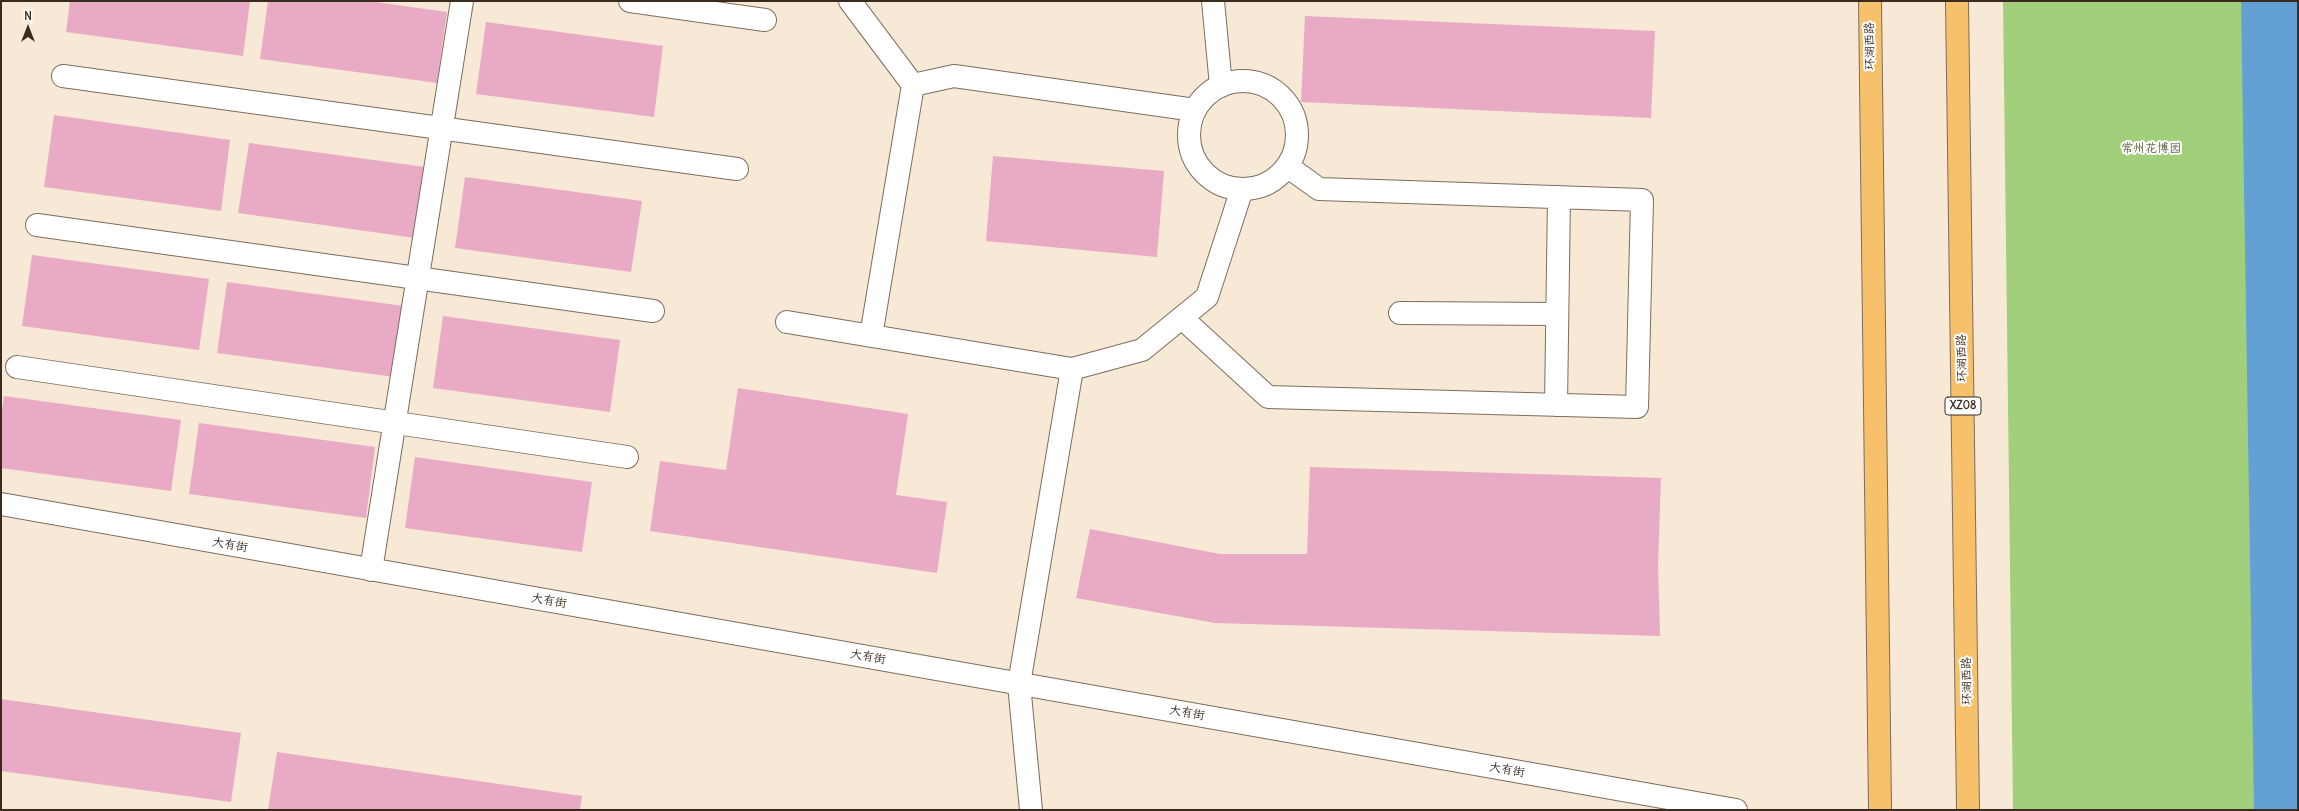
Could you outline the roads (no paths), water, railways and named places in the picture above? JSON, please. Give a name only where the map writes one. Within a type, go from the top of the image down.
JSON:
[{"type":"main road","name":"环湖西路","points":[[1870,1],[1880,810]]},
{"type":"main road","name":"环湖西路","points":[[1957,1],[1968,810]]},
{"type":"street","points":[[371,570],[462,1]]},
{"type":"street","points":[[630,1],[765,20]]},
{"type":"street","points":[[850,1],[913,85],[871,336]]},
{"type":"street","points":[[1213,1],[1221,86]]},
{"type":"street","points":[[63,76],[737,169]]},
{"type":"street","points":[[913,85],[954,76],[1195,110]]},
{"type":"street","points":[[1239,81],[1256,83],[1272,90],[1285,102],[1294,116],[1297,134],[1295,151],[1287,166],[1274,179],[1259,187],[1242,189],[1223,186],[1208,176],[1196,163],[1190,146],[1189,134],[1195,110],[1206,96],[1221,86],[1239,81]]},
{"type":"street","points":[[1182,318],[1268,396],[1637,407],[1642,200],[1319,189],[1287,166]]},
{"type":"street","points":[[787,322],[1072,369],[1142,350],[1207,297],[1242,189]]},
{"type":"street","points":[[1556,405],[1559,197]]},
{"type":"street","points":[[37,225],[653,312]]},
{"type":"street","points":[[1400,313],[1557,314]]},
{"type":"street","points":[[17,367],[627,457]]},
{"type":"street","points":[[1031,810],[1019,684],[1072,369]]},
{"type":"street","name":"大有街","points":[[2,510],[371,570],[1736,810]]},
{"type":"water","points":[[2241,1],[2298,1],[2298,810],[2254,810]]},
{"type":"park label","name":"常州花博园","points":[[2151,149]]}]
